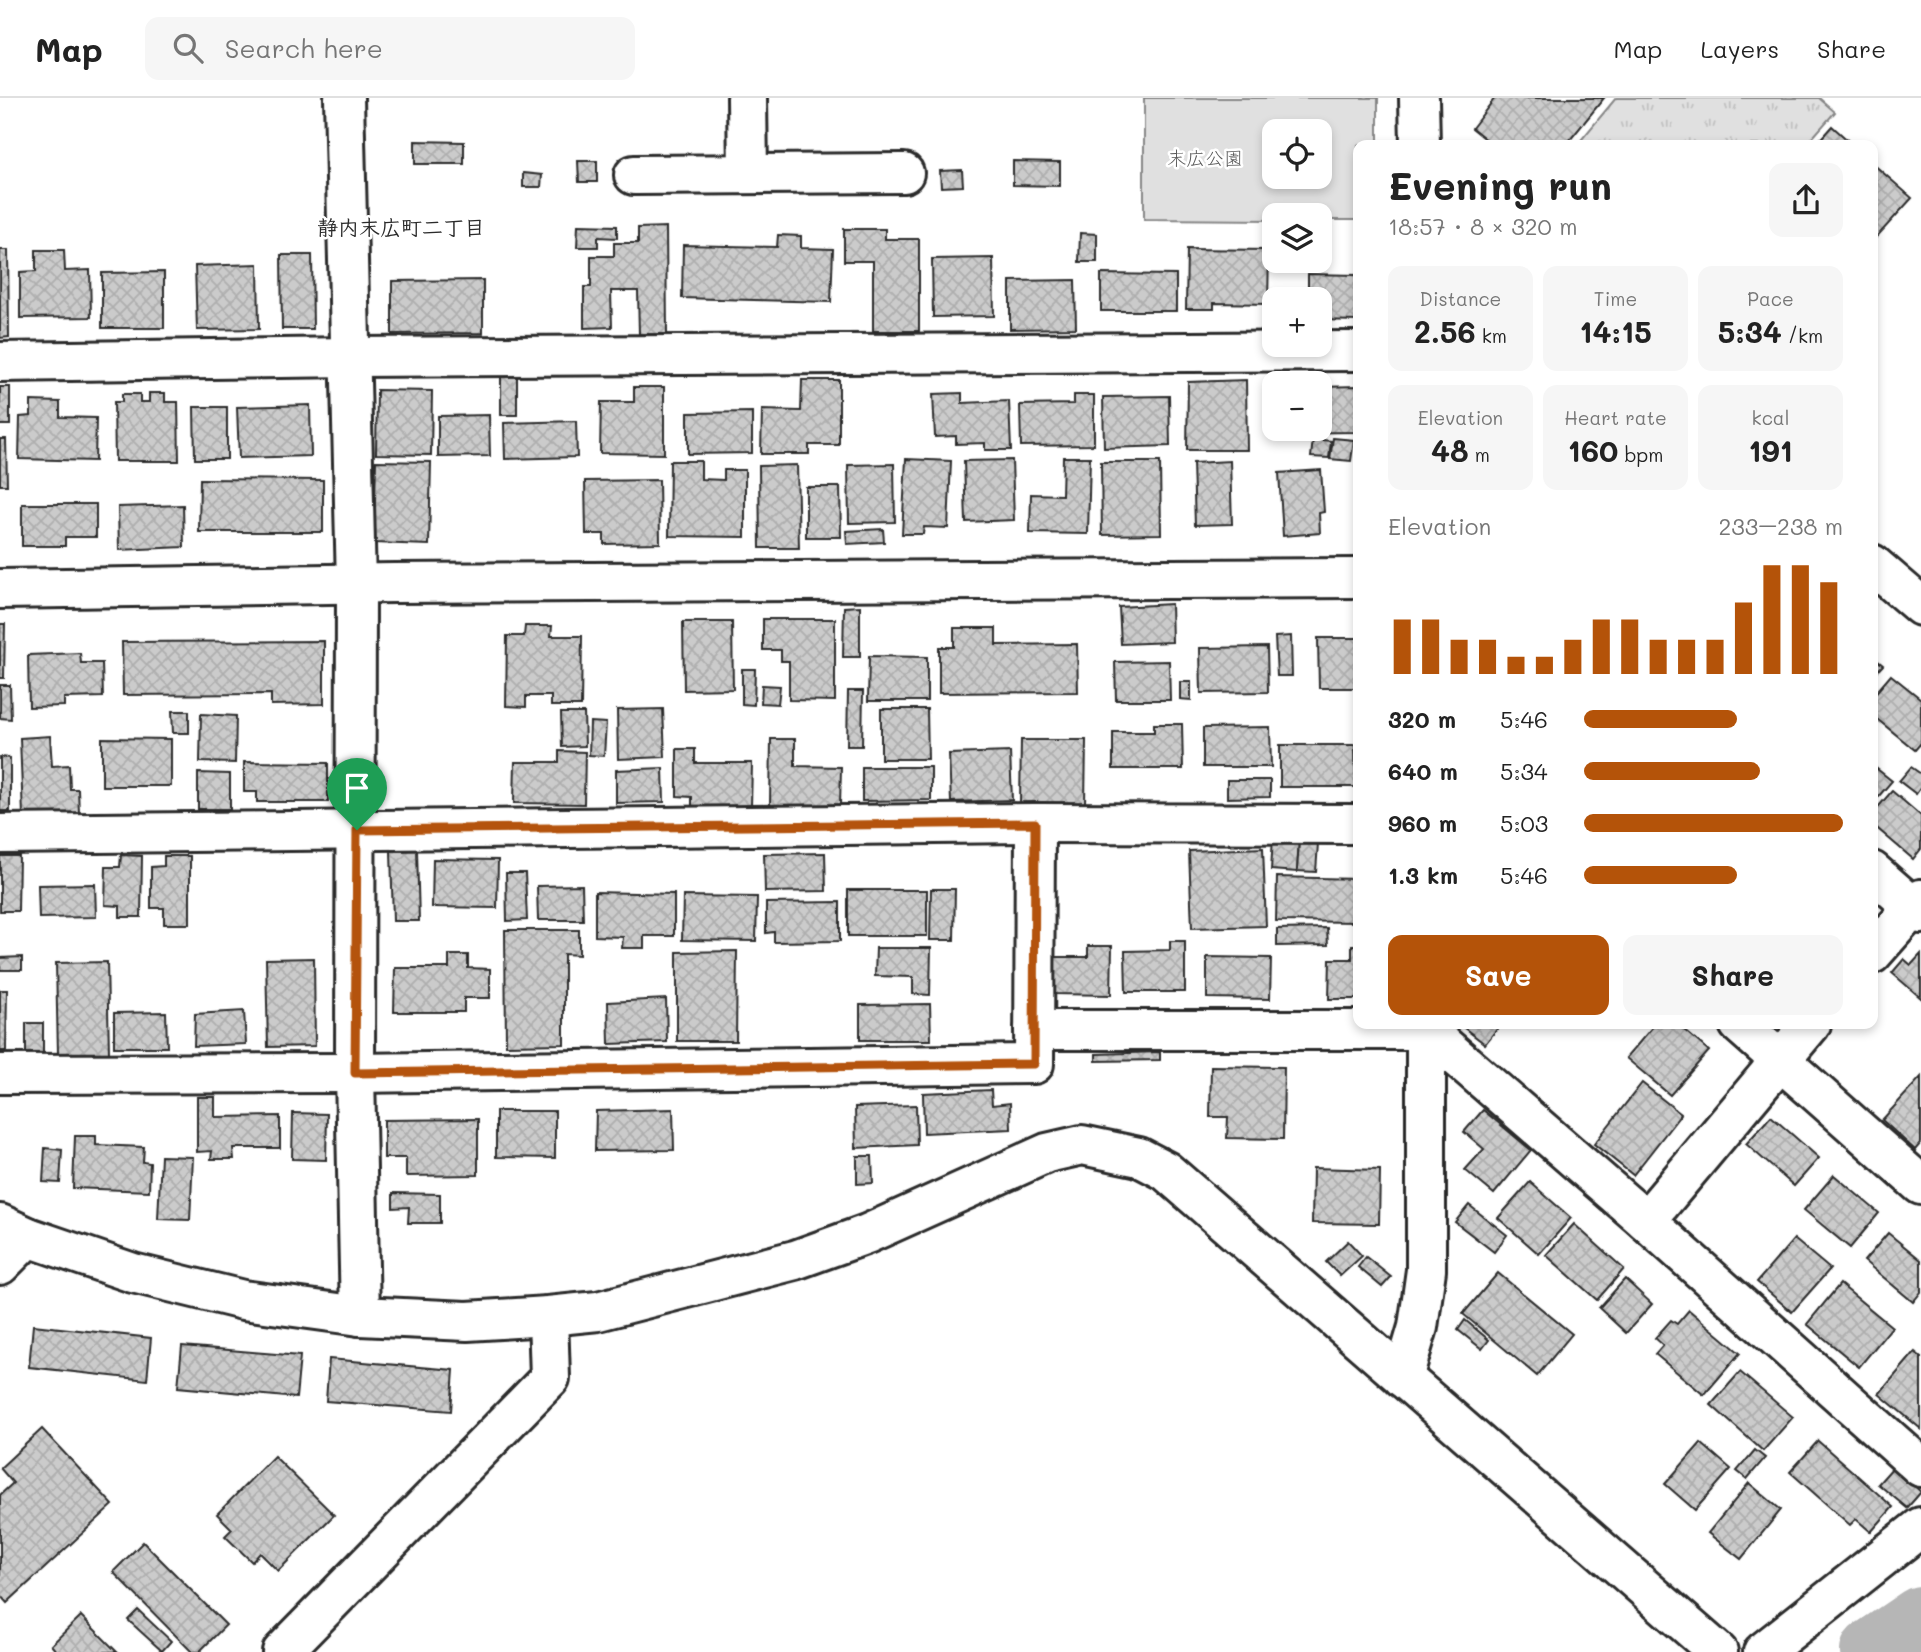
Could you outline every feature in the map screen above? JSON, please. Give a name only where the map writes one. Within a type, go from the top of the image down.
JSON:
[{"type":"street","points":[[344,98],[356,584],[355,1073],[360,1316]]},
{"type":"street","points":[[747,98],[748,174]]},
{"type":"street","points":[[1419,98],[1420,140]]},
{"type":"street","points":[[634,175],[904,173]]},
{"type":"street","points":[[0,362],[351,357],[1353,351]]},
{"type":"street","points":[[1878,569],[1921,606]]},
{"type":"street","points":[[0,589],[356,584],[1353,578]]},
{"type":"street","points":[[0,1074],[355,1073],[1034,1064],[1035,823]]},
{"type":"street","points":[[0,834],[1035,823],[1353,824]]},
{"type":"street","points":[[1878,876],[1919,907],[1878,948]]},
{"type":"street","points":[[1034,1030],[1353,1028]]},
{"type":"street","points":[[1403,1378],[1418,1327],[1426,1270],[1426,1029]]},
{"type":"street","points":[[1428,1029],[1921,1467]]},
{"type":"street","points":[[1746,1029],[1921,1185]]},
{"type":"street","points":[[1646,1221],[1807,1029]]},
{"type":"street","points":[[0,1265],[14,1231],[133,1273],[243,1300],[360,1316],[467,1321],[548,1316],[598,1311],[794,1260],[867,1234],[1047,1153],[1082,1145],[1139,1157],[1166,1171],[1718,1652]]},
{"type":"street","points":[[282,1652],[550,1378],[548,1316]]},
{"type":"street","points":[[1763,1652],[1921,1527]]},
{"type":"green space","name":"末広公園","points":[[1144,98],[1378,98],[1378,140],[1353,140],[1353,220],[1332,220],[1332,203],[1262,203],[1262,220],[1144,219]]},
{"type":"green space","points":[[1616,98],[1819,98],[1835,112],[1810,140],[1581,140]]},
{"type":"building","points":[[1495,98],[1604,98],[1570,140],[1487,140],[1472,128]]},
{"type":"building","points":[[1832,126],[1847,140],[1819,140]]},
{"type":"building","points":[[415,141],[464,142],[464,164],[415,164]]},
{"type":"building","points":[[578,161],[597,161],[597,182],[579,182]]},
{"type":"building","points":[[1013,161],[1060,162],[1060,186],[1013,185]]},
{"type":"building","points":[[1878,168],[1912,198],[1878,235]]},
{"type":"building","points":[[962,170],[963,186],[941,187],[940,171]]},
{"type":"building","points":[[523,173],[542,175],[541,187],[523,187]]},
{"type":"building","points":[[578,225],[617,226],[617,238],[598,237],[598,247],[577,247]]},
{"type":"building","points":[[666,227],[667,334],[639,334],[638,291],[611,291],[612,327],[584,328],[584,287],[591,287],[591,256],[614,256],[614,243],[638,243],[638,228]]},
{"type":"building","points":[[844,229],[885,229],[885,239],[919,239],[919,331],[873,331],[873,261],[844,261]]},
{"type":"building","points":[[1080,233],[1097,234],[1097,262],[1079,262]]},
{"type":"building","points":[[778,235],[801,236],[801,248],[833,249],[831,302],[682,298],[683,245],[777,247]]},
{"type":"building","points":[[1187,249],[1262,250],[1262,273],[1269,273],[1268,287],[1262,287],[1262,304],[1214,303],[1214,309],[1186,309]]},
{"type":"building","points":[[0,250],[8,250],[9,337],[0,338]]},
{"type":"building","points":[[36,250],[64,250],[65,271],[90,270],[91,317],[20,318],[20,272],[36,271]]},
{"type":"building","points":[[281,255],[312,255],[313,329],[282,329]]},
{"type":"building","points":[[993,258],[994,316],[933,317],[932,259]]},
{"type":"building","points":[[258,264],[259,329],[197,330],[195,266]]},
{"type":"building","points":[[164,272],[164,328],[102,328],[102,273]]},
{"type":"building","points":[[1101,274],[1176,275],[1176,311],[1101,311]]},
{"type":"building","points":[[1308,274],[1353,275],[1353,321],[1332,320],[1332,287],[1308,287]]},
{"type":"building","points":[[483,280],[483,333],[392,334],[392,281]]},
{"type":"building","points":[[1075,280],[1076,328],[1010,329],[1010,281]]},
{"type":"building","points":[[501,373],[517,373],[517,415],[501,415]]},
{"type":"building","points":[[802,380],[839,380],[839,445],[809,445],[809,454],[761,454],[762,410],[801,411]]},
{"type":"building","points":[[1246,380],[1247,450],[1187,450],[1188,382]]},
{"type":"building","points":[[1353,386],[1353,432],[1332,432],[1332,387]]},
{"type":"building","points":[[0,387],[10,387],[10,425],[0,425]]},
{"type":"building","points":[[634,387],[664,387],[664,454],[600,453],[601,402],[634,402]]},
{"type":"building","points":[[377,390],[432,391],[431,455],[376,454]]},
{"type":"building","points":[[149,393],[165,393],[165,402],[178,402],[179,461],[115,461],[114,402],[122,402],[122,394],[140,394],[140,402],[149,402]]},
{"type":"building","points":[[962,393],[962,403],[1009,401],[1011,450],[985,450],[985,443],[956,444],[956,436],[935,437],[933,394]]},
{"type":"building","points":[[1074,395],[1094,395],[1094,445],[1021,446],[1020,405],[1074,404]]},
{"type":"building","points":[[1169,396],[1170,446],[1104,448],[1103,397]]},
{"type":"building","points":[[31,401],[60,402],[60,417],[96,418],[95,461],[19,459],[20,417],[31,416]]},
{"type":"building","points":[[310,405],[311,456],[239,458],[237,407]]},
{"type":"building","points":[[194,407],[227,407],[227,459],[195,459]]},
{"type":"building","points":[[752,412],[752,453],[688,454],[688,413]]},
{"type":"building","points":[[489,415],[490,456],[438,457],[438,416]]},
{"type":"building","points":[[576,421],[577,457],[505,459],[504,423]]},
{"type":"building","points":[[1333,438],[1353,440],[1351,461],[1330,459]]},
{"type":"building","points":[[0,439],[6,439],[7,485],[0,485]]},
{"type":"building","points":[[1313,441],[1331,441],[1329,458],[1311,457]]},
{"type":"building","points":[[1063,457],[1090,457],[1088,534],[1030,533],[1031,494],[1062,495]]},
{"type":"building","points":[[906,459],[951,461],[948,528],[924,527],[923,534],[902,534]]},
{"type":"building","points":[[1012,460],[1014,520],[966,522],[964,461]]},
{"type":"building","points":[[376,461],[431,462],[429,545],[374,543]]},
{"type":"building","points":[[670,461],[701,461],[701,479],[724,480],[724,470],[745,470],[745,537],[669,536]]},
{"type":"building","points":[[1230,461],[1232,524],[1195,525],[1193,463]]},
{"type":"building","points":[[1101,462],[1160,462],[1161,534],[1102,535]]},
{"type":"building","points":[[894,464],[895,522],[849,523],[848,465]]},
{"type":"building","points":[[797,465],[799,548],[760,548],[759,466]]},
{"type":"building","points":[[1321,470],[1324,512],[1319,513],[1320,533],[1283,536],[1279,473]]},
{"type":"building","points":[[200,479],[323,480],[323,532],[199,532]]},
{"type":"building","points":[[659,480],[660,543],[604,544],[604,534],[586,534],[585,481]]},
{"type":"building","points":[[806,487],[840,487],[841,537],[806,537]]},
{"type":"building","points":[[22,504],[96,504],[96,537],[65,537],[65,546],[22,546]]},
{"type":"building","points":[[183,505],[184,547],[119,550],[118,507]]},
{"type":"building","points":[[883,529],[884,542],[847,544],[846,531]]},
{"type":"building","points":[[1171,604],[1172,642],[1121,644],[1119,607]]},
{"type":"building","points":[[860,606],[860,657],[843,657],[844,607]]},
{"type":"building","points":[[763,619],[835,619],[835,701],[789,700],[789,661],[781,661],[781,650],[763,650]]},
{"type":"building","points":[[683,622],[732,622],[733,689],[684,690]]},
{"type":"building","points":[[0,624],[5,624],[4,678],[0,678]]},
{"type":"building","points":[[525,626],[552,626],[551,636],[582,636],[581,706],[551,706],[551,696],[526,696],[526,707],[506,706],[507,636],[524,636]]},
{"type":"building","points":[[954,628],[996,628],[996,645],[1077,644],[1078,692],[939,693],[939,647],[954,647]]},
{"type":"building","points":[[1291,636],[1292,676],[1277,676],[1275,637]]},
{"type":"building","points":[[1318,638],[1353,638],[1353,688],[1319,688]]},
{"type":"building","points":[[324,641],[324,704],[271,705],[271,694],[123,695],[122,642]]},
{"type":"building","points":[[1267,647],[1268,692],[1201,693],[1200,648]]},
{"type":"building","points":[[80,653],[81,663],[102,663],[103,697],[64,698],[64,706],[29,707],[28,655]]},
{"type":"building","points":[[869,656],[927,657],[927,701],[868,701]]},
{"type":"building","points":[[1169,661],[1170,700],[1116,700],[1115,662]]},
{"type":"building","points":[[742,669],[755,669],[754,705],[742,704]]},
{"type":"building","points":[[1891,675],[1921,699],[1921,743],[1915,750],[1878,720],[1878,690]]},
{"type":"building","points":[[1180,682],[1191,682],[1191,700],[1180,699]]},
{"type":"building","points":[[0,685],[10,685],[11,719],[0,718]]},
{"type":"building","points":[[762,685],[780,686],[778,704],[761,703]]},
{"type":"building","points":[[848,691],[863,691],[862,746],[847,746]]},
{"type":"building","points":[[663,709],[665,757],[618,759],[617,710]]},
{"type":"building","points":[[881,709],[927,709],[928,759],[881,759]]},
{"type":"building","points":[[172,711],[189,711],[189,733],[173,733]]},
{"type":"building","points":[[561,713],[584,713],[585,746],[562,747]]},
{"type":"building","points":[[201,714],[236,716],[235,763],[200,762]]},
{"type":"building","points":[[590,722],[606,723],[604,756],[589,755]]},
{"type":"building","points":[[1154,724],[1182,724],[1183,769],[1113,769],[1113,732],[1154,732]]},
{"type":"building","points":[[1270,727],[1271,767],[1203,767],[1203,728]]},
{"type":"building","points":[[50,736],[52,766],[69,765],[70,789],[78,789],[79,813],[23,816],[20,738]]},
{"type":"building","points":[[102,738],[171,739],[171,786],[102,786]]},
{"type":"building","points":[[771,739],[795,739],[795,766],[841,767],[840,806],[770,805]]},
{"type":"building","points":[[1021,740],[1086,740],[1085,804],[1020,803]]},
{"type":"building","points":[[1280,745],[1353,745],[1353,787],[1280,787]]},
{"type":"building","points":[[677,749],[695,749],[695,763],[752,763],[751,807],[692,806],[692,797],[677,796]]},
{"type":"building","points":[[559,751],[585,752],[584,804],[514,803],[515,762],[559,762]]},
{"type":"building","points":[[1010,752],[1012,800],[951,802],[949,754]]},
{"type":"building","points":[[0,757],[10,758],[10,811],[0,811]]},
{"type":"building","points":[[244,762],[328,763],[328,802],[257,802],[257,792],[244,792]]},
{"type":"building","points":[[862,767],[931,767],[931,800],[862,801]]},
{"type":"building","points":[[1911,767],[1921,774],[1921,787],[1916,794],[1899,781]]},
{"type":"building","points":[[663,768],[664,802],[616,803],[616,770]]},
{"type":"building","points":[[1878,770],[1892,781],[1878,797]]},
{"type":"building","points":[[198,773],[230,774],[230,809],[198,809]]},
{"type":"building","points":[[1227,780],[1270,780],[1270,797],[1227,798]]},
{"type":"building","points":[[1892,791],[1921,816],[1921,849],[1913,859],[1878,829],[1878,807]]},
{"type":"building","points":[[1273,837],[1299,838],[1297,872],[1271,870]]},
{"type":"building","points":[[1299,842],[1318,843],[1316,872],[1297,871]]},
{"type":"building","points":[[1263,848],[1266,926],[1192,928],[1189,851]]},
{"type":"building","points":[[417,850],[419,921],[393,921],[391,851]]},
{"type":"building","points":[[825,853],[826,891],[765,892],[764,854]]},
{"type":"building","points":[[121,855],[142,856],[141,917],[120,917],[120,906],[105,905],[106,867],[120,867]]},
{"type":"building","points":[[0,856],[19,856],[18,911],[0,911]]},
{"type":"building","points":[[164,856],[190,856],[190,924],[164,924],[164,908],[151,908],[151,867],[164,866]]},
{"type":"building","points":[[433,859],[498,860],[497,908],[432,907]]},
{"type":"building","points":[[506,873],[525,873],[527,920],[507,921]]},
{"type":"building","points":[[1277,877],[1353,879],[1353,922],[1276,921]]},
{"type":"building","points":[[95,884],[96,917],[39,918],[38,885]]},
{"type":"building","points":[[582,885],[583,920],[538,920],[537,886]]},
{"type":"building","points":[[931,889],[955,889],[954,940],[930,940]]},
{"type":"building","points":[[848,890],[927,890],[927,936],[848,936]]},
{"type":"building","points":[[595,892],[674,894],[674,936],[644,936],[644,948],[622,948],[623,937],[595,936]]},
{"type":"building","points":[[683,896],[757,897],[756,941],[682,940]]},
{"type":"building","points":[[840,902],[840,941],[774,942],[774,932],[766,933],[766,903]]},
{"type":"building","points":[[1327,928],[1328,945],[1277,946],[1277,929]]},
{"type":"building","points":[[505,930],[579,930],[579,955],[564,954],[564,1044],[506,1045]]},
{"type":"building","points":[[1170,941],[1185,941],[1185,992],[1126,992],[1125,951],[1170,950]]},
{"type":"building","points":[[1353,945],[1353,999],[1329,999],[1330,959],[1352,959]]},
{"type":"building","points":[[1088,946],[1112,946],[1111,995],[1054,994],[1055,957],[1088,957]]},
{"type":"building","points":[[876,948],[931,948],[930,995],[913,994],[913,977],[875,976]]},
{"type":"building","points":[[737,951],[736,1041],[677,1041],[677,952]]},
{"type":"building","points":[[1921,954],[1921,998],[1892,973],[1904,959],[1911,965]]},
{"type":"building","points":[[449,955],[468,955],[468,968],[490,969],[490,998],[464,998],[464,1012],[394,1012],[395,968],[449,968]]},
{"type":"building","points":[[22,957],[22,970],[0,970],[0,958]]},
{"type":"building","points":[[1207,957],[1271,958],[1270,999],[1207,998]]},
{"type":"building","points":[[314,958],[315,1046],[268,1047],[266,959]]},
{"type":"building","points":[[107,962],[109,1053],[58,1054],[56,963]]},
{"type":"building","points":[[0,990],[7,990],[6,1051],[0,1051]]},
{"type":"building","points":[[666,999],[667,1042],[609,1044],[608,1002]]},
{"type":"building","points":[[930,1004],[931,1040],[860,1040],[860,1005]]},
{"type":"building","points":[[244,1011],[246,1044],[194,1046],[195,1014]]},
{"type":"building","points":[[166,1012],[167,1047],[114,1047],[114,1013]]},
{"type":"building","points":[[26,1023],[43,1023],[43,1054],[26,1054]]},
{"type":"building","points":[[1466,1029],[1497,1029],[1485,1044]]},
{"type":"building","points":[[1651,1029],[1683,1029],[1709,1051],[1670,1095],[1626,1058]]},
{"type":"building","points":[[1160,1052],[1160,1060],[1096,1061],[1096,1054]]},
{"type":"building","points":[[1211,1066],[1284,1067],[1283,1139],[1227,1138],[1228,1117],[1210,1117]]},
{"type":"building","points":[[1921,1077],[1921,1143],[1915,1150],[1882,1120]]},
{"type":"building","points":[[1642,1083],[1681,1114],[1633,1175],[1594,1144]]},
{"type":"building","points":[[991,1090],[992,1105],[1010,1103],[1011,1129],[924,1133],[923,1093]]},
{"type":"building","points":[[197,1097],[215,1097],[215,1117],[280,1116],[280,1148],[233,1148],[234,1159],[211,1159],[212,1151],[197,1152]]},
{"type":"building","points":[[916,1105],[917,1145],[856,1148],[855,1107]]},
{"type":"building","points":[[673,1109],[674,1150],[595,1151],[596,1111]]},
{"type":"building","points":[[1483,1110],[1531,1150],[1494,1194],[1465,1170],[1484,1149],[1464,1132]]},
{"type":"building","points":[[496,1111],[555,1111],[555,1158],[496,1157]]},
{"type":"building","points":[[293,1113],[327,1114],[326,1160],[292,1159]]},
{"type":"building","points":[[1771,1116],[1819,1158],[1794,1186],[1746,1144]]},
{"type":"building","points":[[478,1119],[478,1175],[406,1176],[406,1158],[384,1158],[384,1120]]},
{"type":"building","points":[[75,1136],[96,1136],[96,1145],[144,1147],[143,1162],[150,1163],[149,1191],[73,1188]]},
{"type":"building","points":[[45,1148],[62,1150],[60,1183],[43,1182]]},
{"type":"building","points":[[161,1156],[193,1157],[190,1220],[158,1219]]},
{"type":"building","points":[[857,1156],[872,1156],[873,1183],[857,1184]]},
{"type":"building","points":[[1313,1168],[1380,1170],[1379,1224],[1312,1223]]},
{"type":"building","points":[[1834,1175],[1879,1213],[1850,1248],[1804,1210]]},
{"type":"building","points":[[1530,1182],[1571,1218],[1539,1254],[1498,1218]]},
{"type":"building","points":[[393,1193],[440,1194],[440,1223],[408,1223],[409,1207],[393,1208]]},
{"type":"building","points":[[1469,1205],[1507,1235],[1494,1252],[1455,1222]]},
{"type":"building","points":[[1574,1224],[1624,1269],[1597,1300],[1546,1255]]},
{"type":"building","points":[[1888,1233],[1921,1260],[1921,1292],[1913,1302],[1864,1261]]},
{"type":"building","points":[[1794,1239],[1830,1269],[1792,1312],[1757,1282]]},
{"type":"building","points":[[1348,1241],[1362,1256],[1340,1276],[1326,1262]]},
{"type":"building","points":[[1366,1257],[1391,1277],[1382,1287],[1358,1267]]},
{"type":"building","points":[[1498,1273],[1572,1334],[1537,1376],[1463,1314]]},
{"type":"building","points":[[1625,1279],[1652,1304],[1626,1333],[1599,1308]]},
{"type":"building","points":[[1840,1284],[1892,1327],[1859,1367],[1807,1324]]},
{"type":"building","points":[[1689,1310],[1740,1353],[1704,1395],[1655,1354],[1663,1345],[1655,1338],[1671,1320],[1677,1324]]},
{"type":"building","points":[[1465,1320],[1489,1340],[1482,1349],[1458,1330]]},
{"type":"building","points":[[33,1325],[151,1338],[147,1380],[29,1367]]},
{"type":"building","points":[[182,1346],[300,1356],[296,1398],[178,1387]]},
{"type":"building","points":[[1915,1352],[1921,1357],[1921,1429],[1879,1394]]},
{"type":"building","points":[[329,1359],[454,1370],[451,1411],[326,1401]]},
{"type":"building","points":[[1740,1372],[1793,1417],[1763,1451],[1711,1405]]},
{"type":"building","points":[[42,1429],[113,1505],[7,1603],[0,1595],[0,1495],[13,1483],[0,1468]]},
{"type":"building","points":[[1818,1441],[1893,1507],[1871,1532],[1856,1519],[1850,1525],[1790,1472]]},
{"type":"building","points":[[1701,1443],[1731,1469],[1695,1510],[1665,1484]]},
{"type":"building","points":[[1755,1450],[1765,1458],[1747,1479],[1737,1471]]},
{"type":"building","points":[[274,1456],[334,1515],[278,1571],[260,1553],[252,1562],[225,1536],[232,1529],[217,1514]]},
{"type":"building","points":[[1893,1467],[1921,1492],[1907,1508],[1878,1484]]},
{"type":"building","points":[[1749,1483],[1781,1510],[1741,1559],[1708,1533]]},
{"type":"building","points":[[143,1542],[226,1625],[199,1652],[192,1652],[113,1572]]},
{"type":"building","points":[[138,1610],[171,1641],[162,1651],[128,1620]]},
{"type":"building","points":[[81,1616],[117,1652],[57,1652],[51,1645]]},
{"type":"waterway","points":[[1874,1652],[1921,1620]]},
{"type":"district","name":"静内末広町二丁目","points":[[401,228]]},
{"type":"route","points":[[1035,823],[1034,1064],[355,1073],[357,830],[1035,823]]}]
